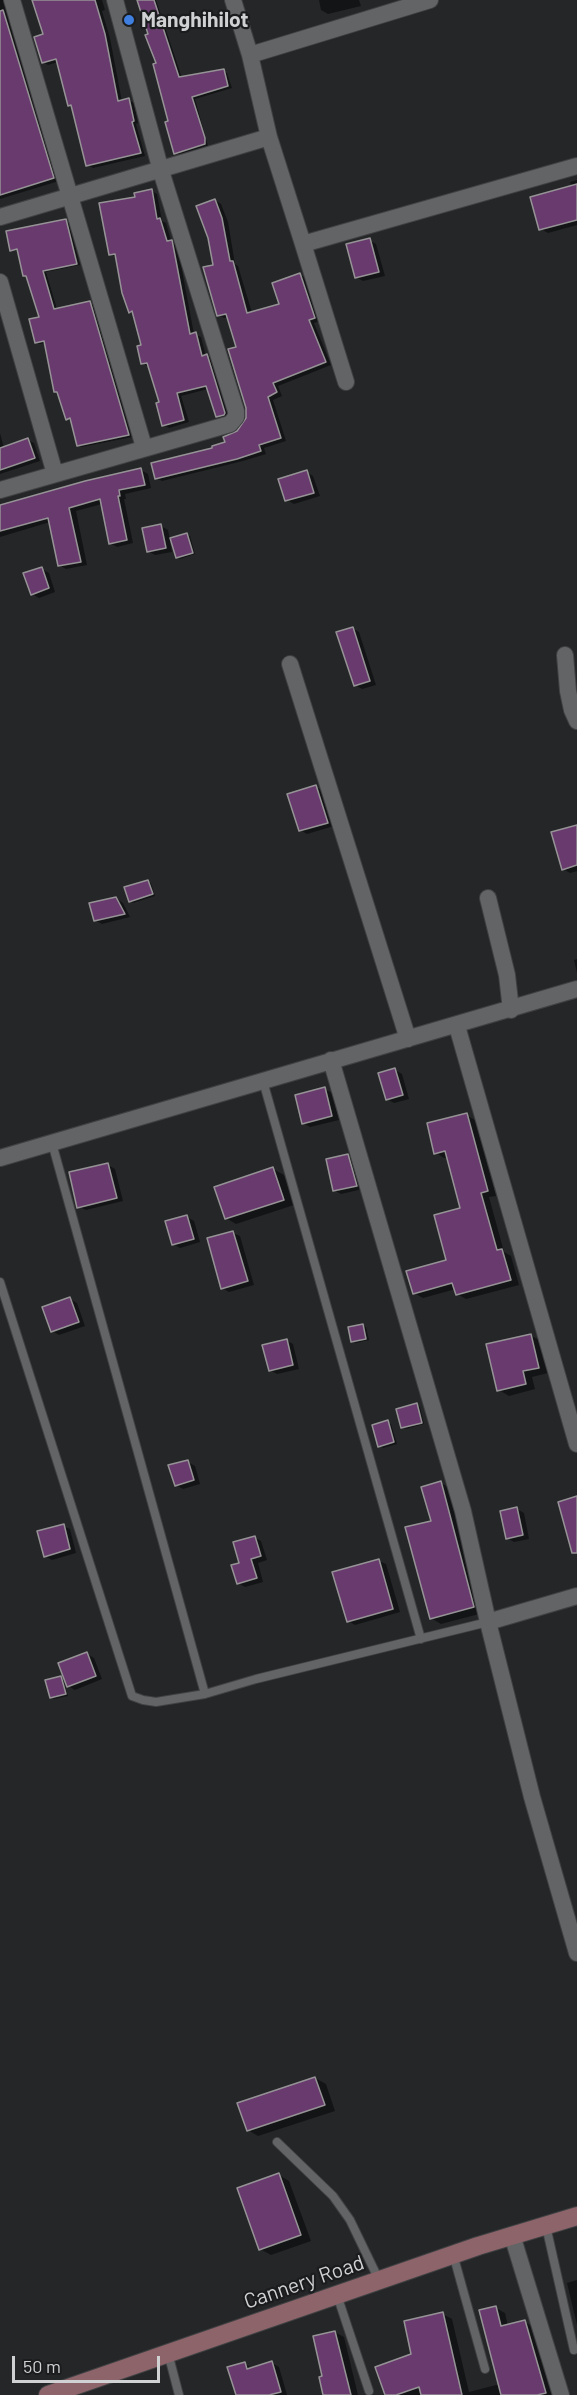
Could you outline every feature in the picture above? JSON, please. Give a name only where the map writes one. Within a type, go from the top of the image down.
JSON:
[{"type":"main road","name":"Cannery Road","points":[[48,2395],[453,2254],[577,2216]]},
{"type":"street","points":[[12,0],[144,447]]},
{"type":"street","points":[[0,490],[230,424],[236,417],[161,171],[115,0]]},
{"type":"street","points":[[232,0],[250,55],[269,136],[346,382]]},
{"type":"street","points":[[250,55],[430,0]]},
{"type":"street","points":[[0,217],[161,171],[269,136]]},
{"type":"street","points":[[303,244],[577,166]]},
{"type":"street","points":[[0,282],[55,474]]},
{"type":"street","points":[[565,655],[568,691],[577,721]]},
{"type":"street","points":[[290,664],[408,1039]]},
{"type":"street","points":[[488,898],[505,967],[511,1010]]},
{"type":"street","points":[[0,1158],[577,990]]},
{"type":"street","points":[[457,1026],[577,1442]]},
{"type":"street","points":[[331,1060],[463,1511],[532,1797],[577,1953]]},
{"type":"street","points":[[488,1622],[577,1596]]},
{"type":"street","points":[[513,2235],[561,2395]]},
{"type":"lane","points":[[263,1081],[421,1639]]},
{"type":"lane","points":[[52,1143],[205,1694]]},
{"type":"lane","points":[[0,1282],[132,1696],[156,1702],[205,1694],[256,1679],[488,1622]]},
{"type":"lane","points":[[277,2142],[333,2196],[351,2220],[379,2280]]},
{"type":"lane","points":[[546,2226],[574,2350]]},
{"type":"lane","points":[[453,2254],[485,2369]]},
{"type":"lane","points":[[337,2294],[369,2391]]},
{"type":"lane","points":[[168,2353],[179,2395]]},
{"type":"building","points":[[32,0],[95,0],[105,34],[118,101],[129,98],[134,121],[132,122],[141,153],[86,166],[71,105],[68,106],[56,59],[42,63],[34,37],[43,34]]},
{"type":"building","points":[[137,0],[154,0],[179,77],[224,69],[228,86],[192,97],[205,144],[174,154],[153,64],[156,63],[145,35],[148,34]]},
{"type":"building","points":[[3,10],[54,178],[0,195],[0,11]]},
{"type":"building","points":[[577,184],[577,220],[539,230],[530,197]]},
{"type":"building","points":[[152,189],[157,219],[160,218],[167,241],[172,240],[190,334],[196,332],[202,356],[207,354],[225,413],[216,417],[206,386],[177,393],[184,420],[162,426],[156,403],[159,402],[147,363],[141,364],[137,346],[141,345],[132,311],[129,313],[122,293],[115,254],[109,255],[99,203],[135,197],[134,193]]},
{"type":"building","points":[[215,199],[222,218],[230,261],[233,261],[247,313],[279,304],[272,283],[300,273],[315,318],[309,320],[326,362],[273,383],[277,392],[268,397],[281,438],[259,445],[261,451],[237,459],[155,479],[151,463],[212,448],[212,446],[225,442],[223,437],[237,431],[246,418],[246,408],[228,349],[236,347],[226,314],[217,316],[203,267],[213,265],[208,238],[196,206]]},
{"type":"building","points":[[66,219],[77,264],[43,271],[54,309],[90,301],[129,435],[77,446],[70,418],[66,420],[57,392],[54,392],[44,341],[35,343],[29,319],[39,317],[26,276],[23,276],[17,249],[10,251],[6,231]]},
{"type":"building","points":[[370,238],[379,272],[355,278],[346,244]]},
{"type":"building","points":[[28,438],[35,458],[0,470],[0,448]]},
{"type":"building","points":[[141,468],[145,485],[119,490],[120,496],[118,496],[127,540],[109,544],[100,499],[69,508],[81,562],[58,566],[48,518],[0,531],[0,505]]},
{"type":"building","points":[[307,470],[314,493],[285,501],[278,479]]},
{"type":"building","points":[[161,524],[166,548],[147,552],[142,528]]},
{"type":"building","points":[[187,533],[193,553],[176,558],[170,538]]},
{"type":"building","points":[[42,567],[49,588],[31,595],[23,573]]},
{"type":"building","points":[[353,627],[370,681],[354,686],[336,632]]},
{"type":"building","points":[[316,785],[328,823],[299,831],[287,794]]},
{"type":"building","points":[[577,825],[577,865],[562,870],[551,832]]},
{"type":"building","points":[[148,880],[153,894],[129,902],[124,887]]},
{"type":"building","points":[[116,897],[125,914],[94,921],[89,903]]},
{"type":"building","points":[[395,1068],[403,1095],[386,1100],[378,1073]]},
{"type":"building","points":[[325,1087],[332,1116],[302,1124],[295,1095]]},
{"type":"building","points":[[467,1113],[488,1191],[481,1193],[497,1250],[502,1249],[511,1280],[456,1295],[452,1283],[413,1294],[406,1271],[446,1260],[434,1215],[460,1208],[445,1151],[434,1154],[427,1123]]},
{"type":"building","points":[[348,1154],[357,1186],[333,1191],[326,1159]]},
{"type":"building","points":[[108,1163],[117,1198],[77,1208],[69,1172]]},
{"type":"building","points":[[273,1167],[284,1200],[225,1219],[214,1187]]},
{"type":"building","points":[[187,1215],[194,1239],[172,1245],[165,1221]]},
{"type":"building","points":[[233,1231],[248,1281],[221,1289],[207,1238]]},
{"type":"building","points":[[70,1297],[79,1322],[51,1332],[42,1307]]},
{"type":"building","points":[[363,1324],[366,1339],[351,1342],[348,1327]]},
{"type":"building","points":[[531,1334],[539,1368],[523,1371],[526,1384],[497,1391],[486,1344]]},
{"type":"building","points":[[287,1339],[293,1365],[269,1371],[262,1345]]},
{"type":"building","points":[[417,1403],[422,1423],[401,1428],[396,1409]]},
{"type":"building","points":[[388,1420],[394,1442],[378,1447],[372,1425]]},
{"type":"building","points":[[188,1460],[194,1480],[175,1486],[168,1465]]},
{"type":"building","points":[[441,1481],[474,1607],[430,1619],[405,1527],[431,1521],[421,1487]]},
{"type":"building","points":[[577,1496],[577,1553],[572,1553],[558,1502]]},
{"type":"building","points":[[517,1507],[523,1535],[506,1539],[500,1511]]},
{"type":"building","points":[[64,1524],[70,1549],[44,1557],[37,1531]]},
{"type":"building","points":[[255,1536],[261,1556],[251,1559],[257,1578],[237,1584],[231,1565],[239,1563],[233,1542]]},
{"type":"building","points":[[379,1559],[393,1609],[347,1622],[332,1572]]},
{"type":"building","points":[[87,1652],[96,1676],[67,1687],[58,1663]]},
{"type":"building","points":[[61,1676],[66,1694],[50,1698],[45,1680]]},
{"type":"building","points":[[315,2077],[325,2105],[247,2131],[237,2103]]},
{"type":"building","points":[[279,2173],[301,2235],[259,2250],[237,2188]]},
{"type":"building","points":[[496,2306],[501,2326],[525,2320],[546,2393],[501,2395],[479,2310]]},
{"type":"building","points":[[443,2312],[462,2395],[421,2395],[419,2387],[396,2395],[385,2395],[375,2367],[411,2354],[404,2321]]},
{"type":"building","points":[[335,2331],[351,2395],[323,2395],[319,2377],[322,2376],[313,2336]]},
{"type":"building","points":[[272,2361],[281,2392],[269,2395],[236,2395],[227,2367],[245,2362],[247,2369]]},
{"type":"place","name":"Manghihilot","points":[[129,20]]}]
